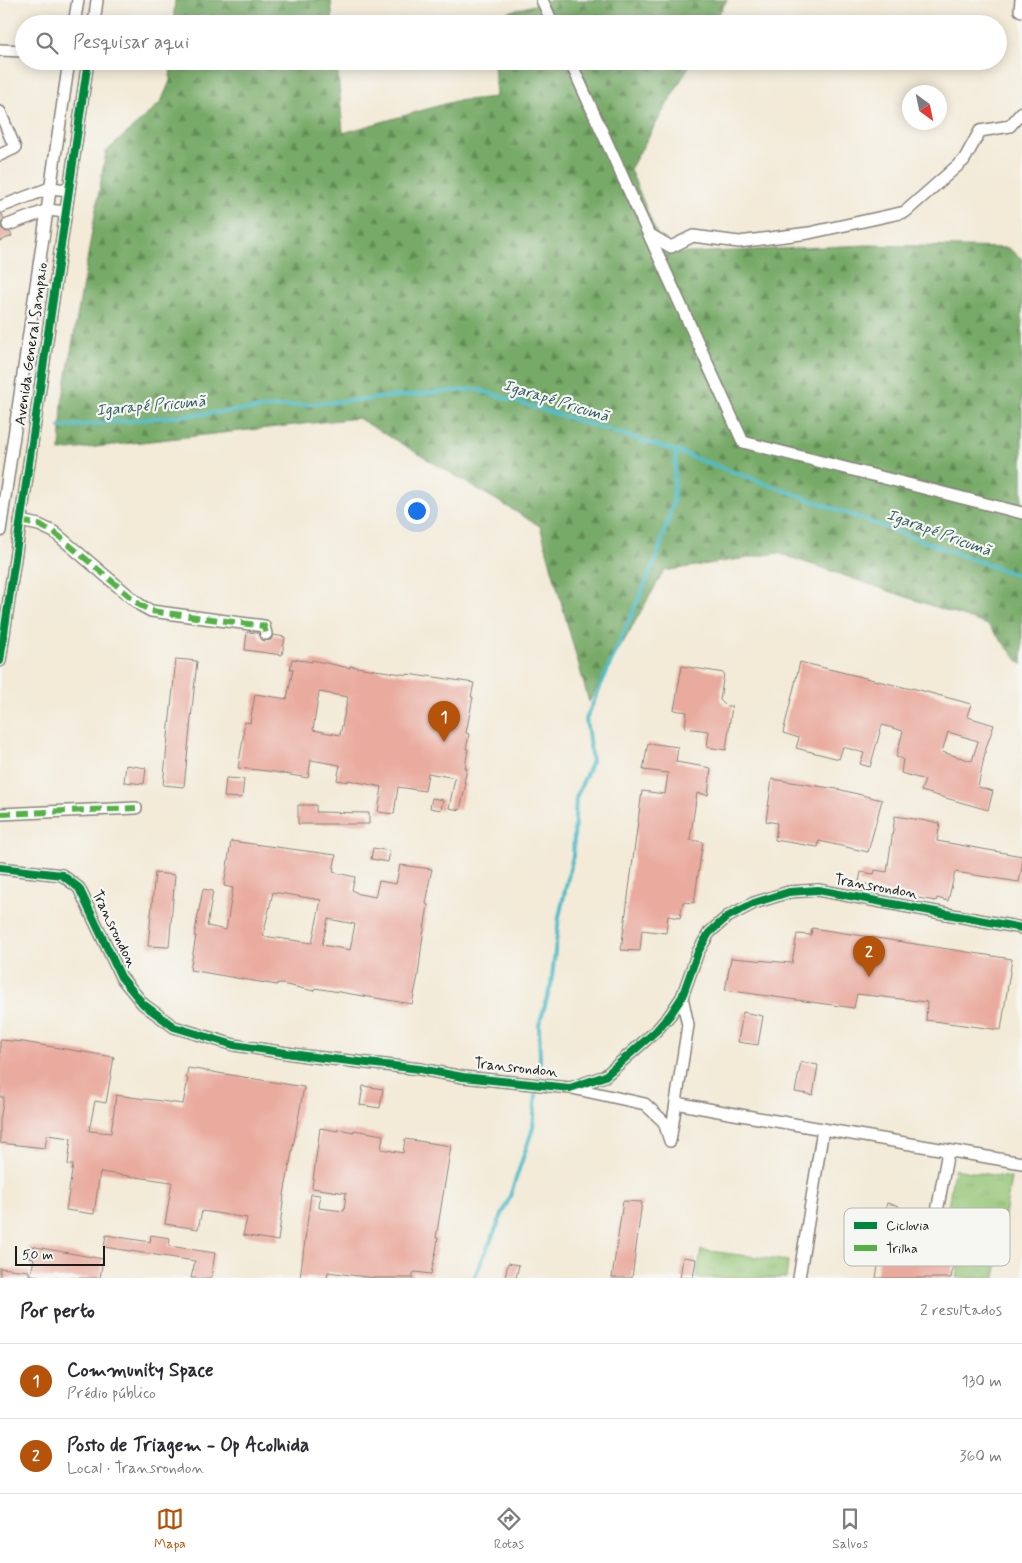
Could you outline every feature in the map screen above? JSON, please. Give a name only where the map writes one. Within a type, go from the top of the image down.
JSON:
[{"type":"street","points":[[76,15],[78,0]]},
{"type":"street","points":[[95,15],[97,0]]},
{"type":"street","points":[[542,0],[549,15]]},
{"type":"street","points":[[1021,0],[1020,10],[1022,11]]},
{"type":"street","points":[[0,50],[15,51]]},
{"type":"street","name":"Avenida General Sampaio","points":[[0,531],[68,70]]},
{"type":"street","name":"Avenida General Sampaio","points":[[0,661],[87,70]]},
{"type":"street","points":[[574,70],[743,442],[1022,513]]},
{"type":"street","points":[[0,112],[15,148],[0,155]]},
{"type":"street","points":[[649,234],[671,246],[693,236],[739,242],[809,234],[904,212],[964,160],[980,131],[1010,126],[1022,112]]},
{"type":"street","points":[[0,207],[50,188],[69,190]]},
{"type":"street","points":[[8,225],[48,210],[66,212]]},
{"type":"street","points":[[10,463],[28,466]]},
{"type":"street","points":[[20,521],[39,525],[54,532],[140,605],[151,611],[264,626],[266,634]]},
{"type":"street","points":[[0,814],[136,808]]},
{"type":"street","name":"Transrondon","points":[[0,868],[62,875],[79,888],[121,977],[142,1004],[174,1027],[234,1045],[306,1056],[420,1069],[463,1077],[570,1088],[605,1076],[656,1031],[682,997],[698,952],[709,933],[727,917],[754,903],[789,892],[818,890],[1022,928]]},
{"type":"street","points":[[570,1088],[645,1104],[664,1122],[670,1141],[688,1025],[682,997]]},
{"type":"street","points":[[676,1103],[1022,1163]]},
{"type":"street","points":[[799,1278],[823,1129]]},
{"type":"street","points":[[938,1208],[948,1151]]},
{"type":"green space","points":[[175,0],[331,0],[332,15],[174,15]]},
{"type":"green space","points":[[551,0],[727,0],[718,15],[498,15]]},
{"type":"green space","points":[[171,70],[338,70],[343,133],[455,101],[496,97],[494,70],[687,70],[630,169],[665,254],[868,245],[1008,248],[1022,259],[1022,665],[988,625],[778,553],[664,571],[589,702],[540,526],[358,418],[60,451],[62,403],[106,152],[161,102],[170,81]]},
{"type":"green space","points":[[954,1169],[1011,1178],[1006,1208],[948,1208]]},
{"type":"green space","points":[[701,1250],[788,1261],[786,1278],[696,1278]]},
{"type":"green space","points":[[958,1266],[997,1266],[995,1278],[956,1278]]},
{"type":"building","points":[[0,214],[2,214],[4,219],[1,223],[1,228],[6,232],[10,232],[12,236],[0,241]]},
{"type":"building","points":[[247,632],[258,633],[260,639],[264,641],[271,640],[273,635],[285,637],[282,655],[245,650]]},
{"type":"building","points":[[176,659],[197,661],[184,787],[163,785]]},
{"type":"building","points":[[292,659],[312,662],[312,660],[350,668],[350,666],[474,683],[466,733],[469,734],[466,749],[468,749],[465,768],[467,768],[464,783],[466,783],[460,810],[449,808],[455,778],[428,773],[425,791],[398,787],[394,814],[378,812],[382,787],[348,780],[348,782],[337,780],[340,765],[311,760],[308,778],[238,768],[245,722],[250,723],[255,694],[287,699],[293,669],[290,669]],"holes":[[[319,692],[348,697],[340,735],[313,730]]]},
{"type":"building","points":[[800,662],[971,704],[968,717],[994,725],[986,748],[978,787],[993,791],[988,810],[921,791],[925,780],[901,773],[903,759],[896,757],[903,731],[882,725],[870,767],[860,764],[864,753],[843,747],[839,759],[796,748],[799,738],[783,733]],"holes":[[[948,732],[978,741],[972,761],[942,752]]]},
{"type":"building","points":[[682,666],[724,673],[720,700],[726,706],[732,706],[726,750],[707,747],[709,731],[685,728],[687,712],[674,710]]},
{"type":"building","points":[[648,743],[678,747],[676,762],[711,768],[708,795],[697,793],[690,840],[703,842],[694,903],[683,902],[680,918],[668,916],[666,933],[642,930],[640,951],[621,950],[642,791],[665,794],[668,773],[643,770]]},
{"type":"building","points":[[126,765],[146,768],[144,784],[124,782]]},
{"type":"building","points":[[226,778],[244,779],[242,798],[224,797]]},
{"type":"building","points":[[772,779],[837,789],[882,800],[868,852],[819,841],[818,847],[775,840],[777,823],[766,821]]},
{"type":"building","points":[[432,798],[443,800],[441,810],[430,808]]},
{"type":"building","points":[[298,805],[316,805],[316,812],[369,813],[369,824],[298,824]]},
{"type":"building","points":[[895,816],[940,823],[937,841],[1022,856],[1019,882],[955,872],[948,901],[937,898],[936,901],[899,895],[869,887],[869,885],[859,882],[861,872],[874,874],[875,870],[887,872]]},
{"type":"building","points":[[231,841],[336,855],[333,872],[355,877],[352,890],[359,894],[375,897],[379,881],[396,884],[400,865],[432,869],[428,888],[426,904],[428,905],[418,976],[412,1004],[315,988],[314,991],[277,983],[277,985],[190,970],[203,889],[213,891],[207,926],[226,930],[233,888],[224,886]],"holes":[[[273,892],[321,900],[312,943],[263,936]],[[328,919],[355,924],[350,950],[322,945]]]},
{"type":"building","points":[[373,848],[390,851],[388,862],[371,859]]},
{"type":"building","points":[[155,873],[175,875],[169,947],[148,946]]},
{"type":"building","points":[[812,928],[1012,959],[1001,1030],[926,1020],[927,1002],[857,994],[854,1008],[725,990],[731,958],[792,963],[797,934],[811,935]]},
{"type":"building","points":[[743,1012],[763,1016],[758,1045],[738,1042]]},
{"type":"building","points":[[0,1040],[114,1057],[106,1103],[95,1101],[89,1131],[111,1133],[116,1095],[183,1104],[188,1079],[186,1078],[188,1068],[304,1087],[284,1195],[278,1241],[243,1235],[247,1218],[202,1211],[198,1229],[165,1224],[172,1182],[100,1172],[94,1214],[66,1210],[73,1165],[68,1165],[71,1138],[47,1135],[45,1148],[0,1143],[0,1120],[4,1097],[0,1097]]},
{"type":"building","points":[[801,1062],[818,1065],[813,1095],[795,1092]]},
{"type":"building","points":[[363,1086],[383,1089],[380,1108],[360,1105]]},
{"type":"building","points":[[320,1128],[354,1132],[354,1130],[383,1135],[381,1149],[403,1153],[405,1139],[451,1146],[431,1274],[415,1272],[413,1273],[413,1278],[374,1278],[328,1272],[327,1278],[300,1278],[311,1194],[320,1195],[319,1208],[344,1211],[346,1193],[312,1188]]},
{"type":"building","points":[[623,1201],[642,1202],[632,1278],[612,1278]]},
{"type":"building","points":[[887,1203],[899,1206],[899,1208],[886,1208]]},
{"type":"building","points":[[106,1235],[150,1242],[151,1235],[170,1238],[169,1246],[215,1253],[211,1278],[191,1278],[195,1261],[104,1247]]},
{"type":"building","points":[[30,1246],[103,1259],[100,1278],[50,1278],[31,1275],[34,1258],[28,1257]]},
{"type":"building","points":[[683,1257],[696,1259],[693,1278],[680,1278]]},
{"type":"building","points":[[508,1263],[519,1265],[516,1278],[505,1278]]},
{"type":"building","points":[[878,1266],[953,1266],[951,1278],[876,1278]]},
{"type":"building","points":[[0,1268],[29,1271],[29,1278],[0,1278]]},
{"type":"waterway","name":"Igarapé Pricumã","points":[[60,427],[476,389],[676,451],[1022,577]]},
{"type":"waterway","points":[[539,1075],[539,1025],[551,985],[559,917],[573,856],[576,798],[592,761],[586,719],[657,557],[673,503],[676,451]]},
{"type":"waterway","points":[[474,1278],[509,1199],[533,1128],[536,1095]]},
{"type":"marked path","points":[[20,521],[39,525],[54,532],[140,605],[151,611],[264,626],[266,634]]},
{"type":"marked path","points":[[0,814],[136,808]]},
{"type":"cycle path","points":[[0,661],[87,70]]},
{"type":"cycle path","points":[[0,868],[62,875],[79,888],[121,977],[143,1004],[174,1027],[234,1045],[306,1056],[420,1069],[463,1077],[570,1088],[605,1076],[656,1031],[682,997],[698,952],[709,933],[727,917],[754,903],[789,892],[818,890],[1022,928]]},
{"type":"place","name":"Community Space","points":[[444,742]]},
{"type":"place","name":"Posto de Triagem - Op Acolhida","points":[[869,977]]}]
